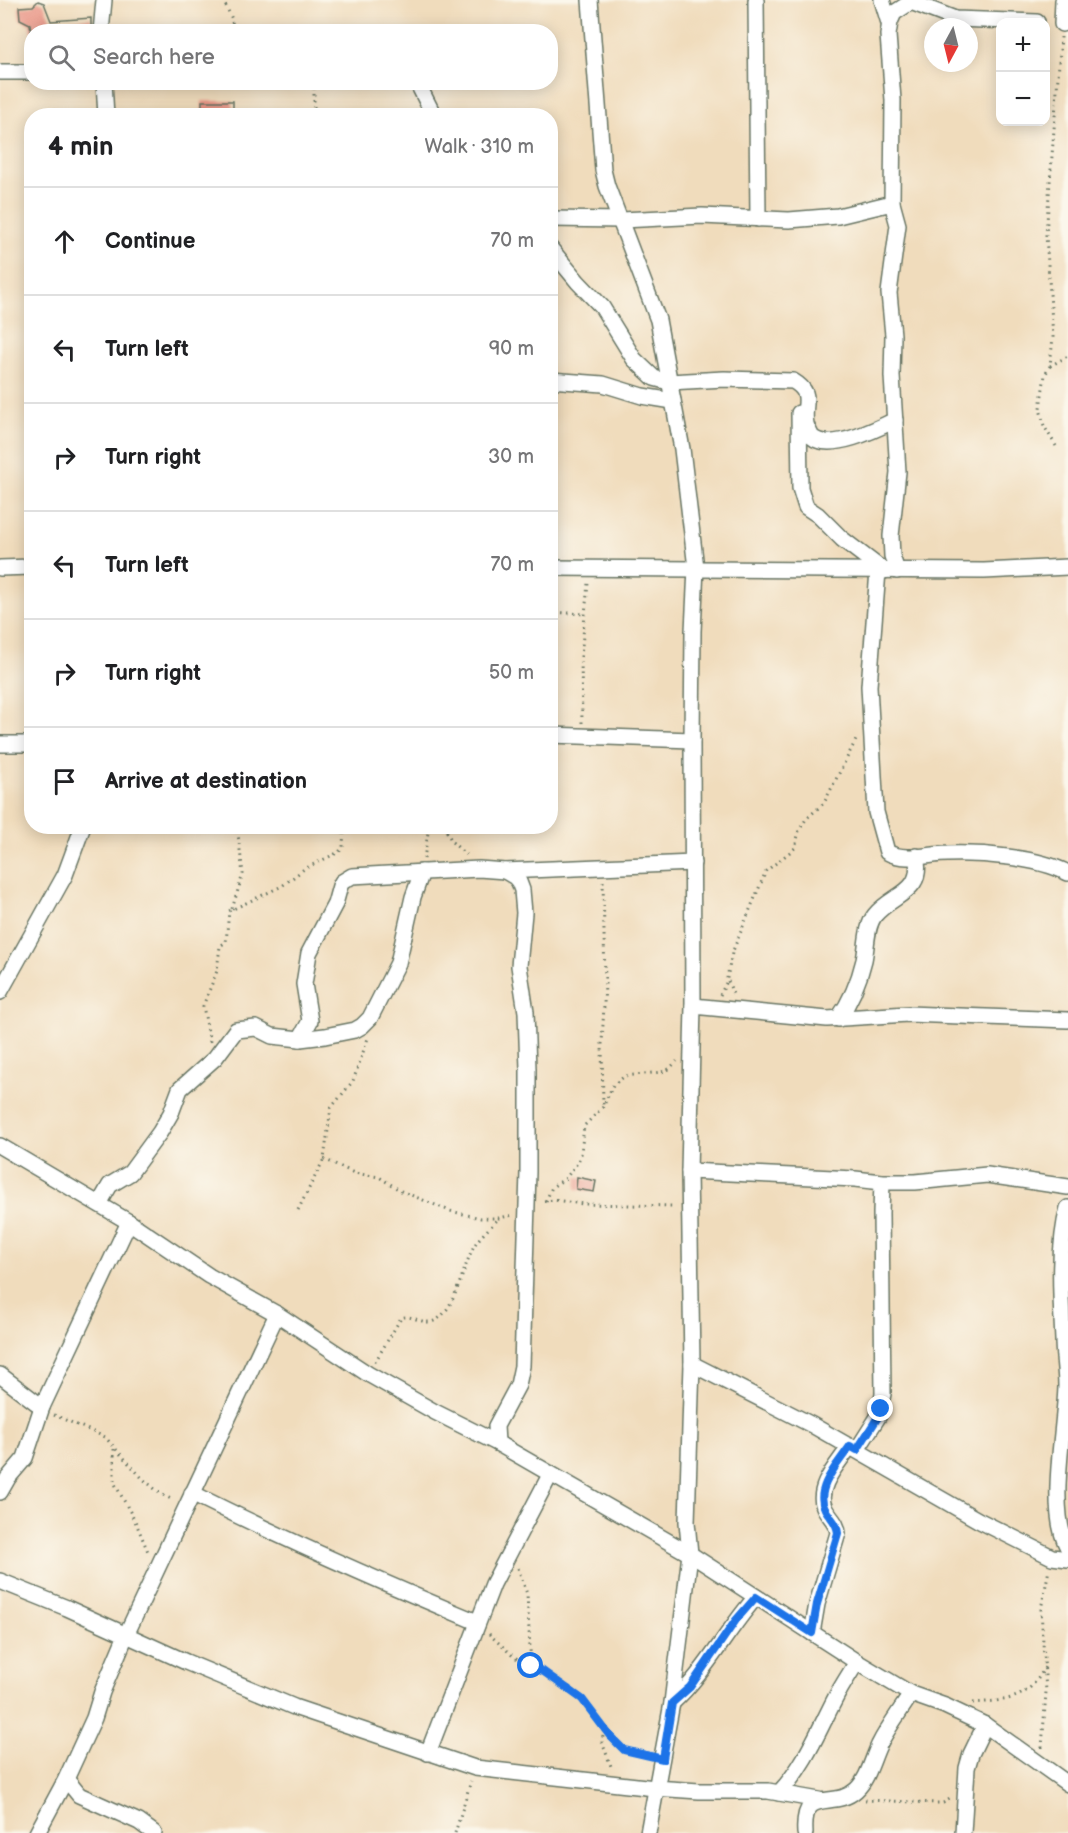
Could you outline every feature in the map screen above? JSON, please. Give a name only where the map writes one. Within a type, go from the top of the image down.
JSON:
[{"type":"street","points":[[102,24],[104,0]]},
{"type":"street","points":[[590,0],[602,158],[607,186],[622,220],[658,320],[682,449],[696,568],[692,740],[693,1006],[688,1171],[692,1364],[687,1522],[690,1554],[672,1703],[648,1833]]},
{"type":"street","points":[[756,0],[758,219]]},
{"type":"street","points":[[882,0],[890,24]]},
{"type":"street","points":[[1050,23],[1065,24],[1063,0]]},
{"type":"street","points":[[996,20],[955,19],[911,2],[894,13],[888,35],[893,100],[892,203],[898,225],[888,293],[893,335],[892,376],[898,472],[891,536],[892,556],[886,571],[869,686],[876,812],[887,852],[893,855],[984,855],[1039,862],[1068,873]]},
{"type":"street","points":[[0,72],[24,72]]},
{"type":"street","points":[[104,90],[106,108]]},
{"type":"street","points":[[421,90],[430,108]]},
{"type":"street","points":[[558,219],[622,220],[702,216],[789,220],[838,216],[892,203]]},
{"type":"street","points":[[558,258],[602,307],[634,359],[654,378],[669,382],[770,379],[793,381],[803,387],[807,395],[806,423],[815,440],[839,440],[866,434],[895,420]]},
{"type":"street","points":[[558,381],[603,384],[642,396],[673,400]]},
{"type":"street","points":[[803,387],[799,417],[802,500],[806,507],[818,515],[842,539],[886,571]]},
{"type":"street","points":[[0,568],[24,567]]},
{"type":"street","points":[[558,568],[984,571],[1068,567]]},
{"type":"street","points":[[558,735],[692,740]]},
{"type":"street","points":[[0,744],[24,744]]},
{"type":"street","points":[[0,991],[64,875],[80,834]]},
{"type":"street","points":[[838,1018],[849,1004],[853,993],[863,963],[873,917],[911,887],[918,872],[916,856]]},
{"type":"street","points":[[300,1039],[310,1021],[304,984],[309,953],[335,904],[342,882],[358,874],[481,869],[505,871],[693,863]]},
{"type":"street","points":[[497,1443],[496,1426],[518,1385],[522,1366],[527,1210],[527,1048],[525,1000],[519,966],[524,913],[519,882],[505,871]]},
{"type":"street","points":[[99,1204],[110,1185],[129,1173],[160,1132],[171,1113],[180,1089],[215,1058],[236,1030],[256,1028],[272,1036],[300,1039],[355,1030],[370,1018],[398,963],[413,897],[422,872]]},
{"type":"street","points":[[693,1006],[838,1018],[908,1014],[1068,1020]]},
{"type":"street","points":[[0,1146],[129,1222],[208,1276],[277,1314],[368,1374],[435,1413],[497,1443],[690,1554],[857,1662],[911,1694],[945,1706],[985,1725],[1068,1784]]},
{"type":"street","points":[[688,1171],[882,1182],[915,1182],[987,1175],[1068,1188]]},
{"type":"street","points":[[812,1633],[817,1604],[838,1533],[838,1526],[822,1502],[822,1492],[878,1417],[883,1394],[882,1182]]},
{"type":"street","points":[[1068,1208],[1062,1242],[1066,1383],[1059,1510],[1063,1539],[1068,1548]]},
{"type":"street","points":[[0,1492],[8,1478],[25,1458],[42,1407],[129,1222]]},
{"type":"street","points":[[37,1833],[66,1779],[94,1718],[102,1692],[126,1635],[277,1314]]},
{"type":"street","points":[[692,1364],[854,1448],[978,1520],[1052,1557],[1068,1559]]},
{"type":"street","points":[[0,1375],[42,1407]]},
{"type":"street","points":[[428,1753],[477,1622],[510,1550],[550,1475]]},
{"type":"street","points":[[189,1499],[477,1622]]},
{"type":"street","points":[[0,1581],[294,1707],[475,1768],[655,1788],[779,1793],[819,1800],[840,1798],[848,1796],[865,1778],[880,1743],[911,1694]]},
{"type":"street","points":[[672,1703],[690,1687],[736,1620],[756,1597]]},
{"type":"street","points":[[779,1793],[805,1758],[837,1695],[857,1662]]},
{"type":"street","points":[[963,1833],[965,1785],[971,1754],[985,1725]]},
{"type":"street","points":[[66,1779],[79,1795],[139,1822],[154,1833]]},
{"type":"street","points":[[805,1833],[807,1811],[819,1800]]},
{"type":"path","points":[[223,0],[232,24]]},
{"type":"path","points":[[1056,446],[1044,426],[1040,408],[1045,375],[1050,366],[1053,337],[1046,235],[1065,24]]},
{"type":"path","points":[[314,90],[314,108]]},
{"type":"path","points":[[1050,366],[1068,356]]},
{"type":"path","points":[[582,736],[581,657],[589,568]]},
{"type":"path","points":[[558,612],[585,614]]},
{"type":"path","points":[[710,1007],[722,993],[732,953],[766,871],[795,848],[799,831],[806,819],[824,803],[871,712]]},
{"type":"path","points":[[215,1058],[203,1006],[217,971],[220,946],[226,942],[229,911],[232,909],[243,874],[238,834]]},
{"type":"path","points":[[232,909],[282,886],[304,869],[339,852],[343,847],[344,834]]},
{"type":"path","points":[[422,872],[428,834]]},
{"type":"path","points":[[447,834],[452,842],[481,869]]},
{"type":"path","points":[[602,867],[605,971],[602,1044],[603,1107]]},
{"type":"path","points":[[298,1210],[324,1159],[329,1113],[353,1081],[359,1067],[368,1039],[370,1018]]},
{"type":"path","points":[[546,1201],[552,1187],[566,1178],[578,1162],[584,1126],[603,1107],[609,1090],[618,1080],[626,1076],[656,1073],[669,1069],[677,1062],[692,1039]]},
{"type":"path","points":[[324,1159],[354,1173],[380,1178],[401,1191],[466,1216],[499,1218],[527,1210],[546,1201],[562,1200],[584,1204],[689,1206]]},
{"type":"path","points":[[368,1374],[401,1318],[407,1316],[422,1322],[429,1322],[443,1314],[474,1246],[499,1218]]},
{"type":"path","points":[[42,1407],[62,1420],[98,1432],[148,1485],[161,1494],[189,1499]]},
{"type":"path","points":[[114,1447],[114,1482],[143,1538],[152,1561],[154,1576]]},
{"type":"path","points":[[510,1550],[527,1594],[531,1666]]},
{"type":"path","points":[[1040,1764],[1046,1692],[1041,1609],[1052,1557]]},
{"type":"path","points":[[477,1622],[514,1657],[571,1689],[624,1750],[663,1759]]},
{"type":"path","points":[[945,1706],[1015,1699],[1033,1685],[1046,1665]]},
{"type":"path","points":[[605,1728],[602,1740],[619,1784]]},
{"type":"path","points":[[455,1833],[475,1768]]},
{"type":"path","points":[[840,1798],[937,1803],[948,1801],[965,1785]]},
{"type":"building","points":[[38,1],[44,3],[51,21],[91,18],[91,24],[30,24],[20,19],[19,7],[33,6]]},
{"type":"building","points":[[202,101],[233,101],[233,108],[202,108]]},
{"type":"building","points":[[577,1177],[596,1181],[594,1192],[576,1189]]},
{"type":"route","points":[[531,1666],[571,1689],[624,1750],[663,1759],[672,1703],[690,1687],[736,1620],[756,1597],[812,1633],[817,1604],[838,1533],[838,1526],[822,1502],[822,1492],[850,1446],[857,1450],[881,1409]]}]
